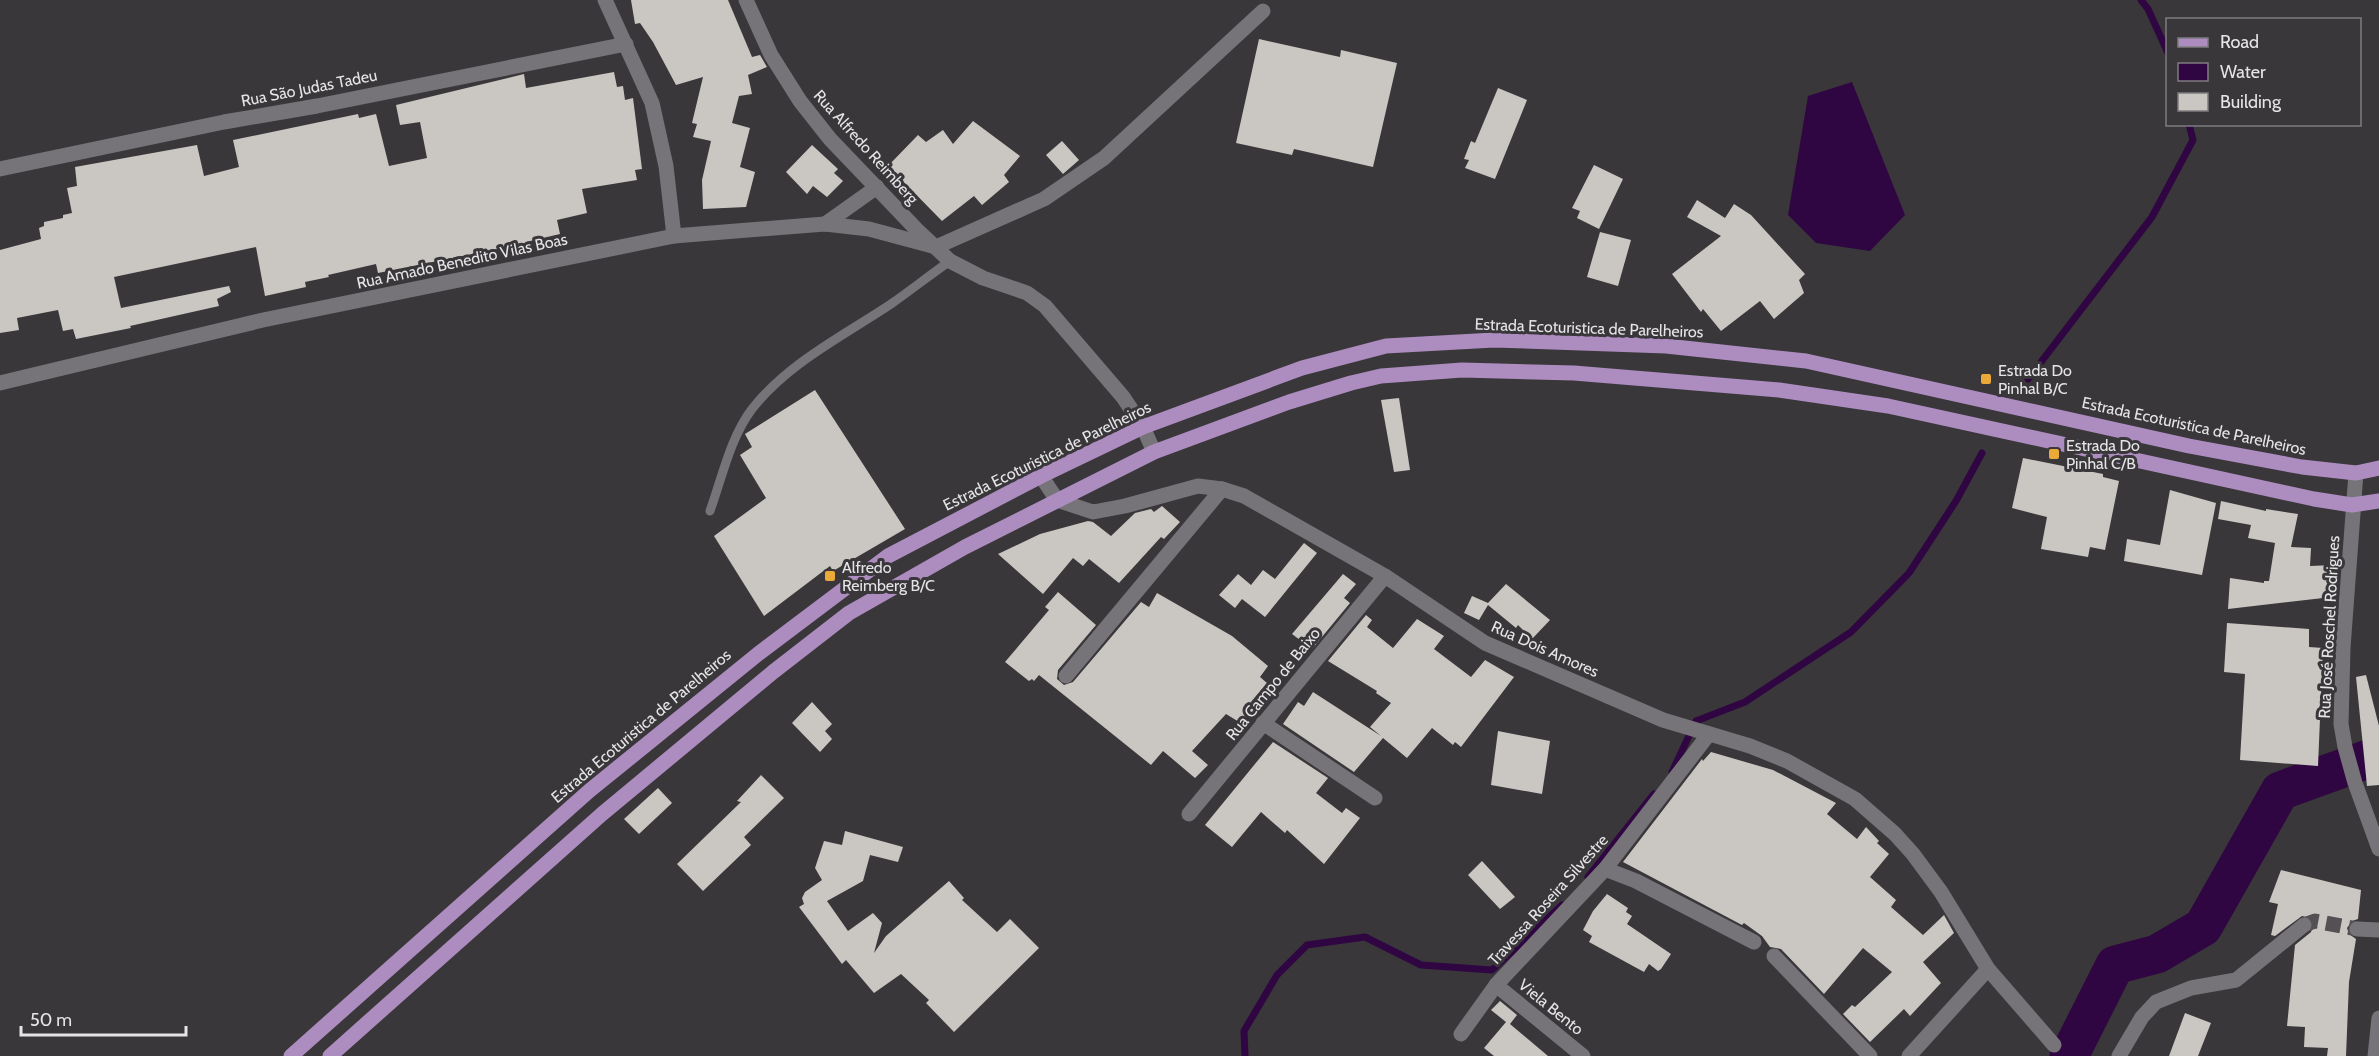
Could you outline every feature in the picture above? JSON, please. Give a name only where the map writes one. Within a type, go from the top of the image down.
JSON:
[{"type":"main road","name":"Estrada Ecoturistica de Parelheiros","points":[[291,1056],[589,791],[840,590],[888,556],[1041,476],[1143,427],[1302,368],[1386,346],[1494,340],[1666,346],[1806,361],[2189,446],[2302,467],[2356,473],[2379,468]]},
{"type":"main road","points":[[330,1056],[602,814],[773,672],[839,621],[944,558],[1154,452],[1289,402],[1381,376],[1462,370],[1574,373],[1779,390],[1888,406],[2314,500],[2352,505],[2379,501]]},
{"type":"street","points":[[605,0],[652,103],[666,166],[674,236]]},
{"type":"street","name":"Rua Alfredo Reimberg","points":[[746,0],[771,54],[800,102],[830,139],[950,261],[983,278],[1027,293],[1045,306],[1101,369],[1143,427],[1154,452]]},
{"type":"street","points":[[936,247],[1044,199],[1104,158],[1263,11]]},
{"type":"street","name":"Rua São Judas Tadeu","points":[[0,169],[224,122],[317,106],[626,44]]},
{"type":"street","points":[[825,224],[877,187]]},
{"type":"street","name":"Rua Amado Benedito Vilas Boas","points":[[0,383],[263,320],[674,236],[825,224],[869,230],[936,247]]},
{"type":"street","name":"Rua José Roschel Rodrigues","points":[[2356,473],[2352,505],[2341,724],[2363,806],[2379,849]]},
{"type":"street","points":[[1041,476],[1057,500]]},
{"type":"street","name":"Rua Dois Amores","points":[[1057,500],[1093,512],[1125,506],[1198,486],[1222,489],[1244,496],[1384,576],[1485,643],[1663,720],[1750,746],[1825,780],[1863,806],[1895,834],[1927,871],[1988,969],[2054,1045]]},
{"type":"street","points":[[1066,676],[1222,489]]},
{"type":"street","name":"Rua Campo de Baixo","points":[[1189,814],[1384,576]]},
{"type":"street","points":[[1263,723],[1375,798]]},
{"type":"street","name":"Travessa Roseira Silvestre","points":[[1461,1034],[1496,986],[1605,868],[1659,795],[1709,734]]},
{"type":"street","points":[[1605,868],[1636,881],[1754,942]]},
{"type":"street","points":[[2119,1056],[2142,1017],[2156,1002],[2191,988],[2236,980],[2304,924]]},
{"type":"street","points":[[2357,929],[2379,930]]},
{"type":"street","points":[[1774,956],[1870,1056]]},
{"type":"street","points":[[1909,1056],[1988,969]]},
{"type":"street","name":"Viela Bento","points":[[1496,986],[1583,1056]]},
{"type":"street","points":[[2375,1056],[2379,1018]]},
{"type":"lane","points":[[710,511],[734,441],[752,410],[775,385],[829,342],[890,304],[950,261]]},
{"type":"water","points":[[1852,82],[1905,215],[1870,251],[1816,243],[1788,215],[1808,96]]},
{"type":"building","points":[[631,0],[728,0],[752,57],[760,55],[767,67],[748,75],[752,94],[739,96],[732,123],[750,128],[740,167],[755,172],[746,207],[703,209],[702,180],[711,141],[693,137],[697,124],[692,123],[703,77],[676,85],[653,42],[640,23],[635,24]]},
{"type":"building","points":[[1259,39],[1340,57],[1341,50],[1397,63],[1373,167],[1294,149],[1292,155],[1236,143]]},
{"type":"building","points":[[614,72],[617,87],[623,86],[625,100],[633,98],[642,169],[635,170],[637,180],[582,189],[587,213],[557,220],[560,234],[526,242],[528,253],[504,258],[502,248],[378,273],[376,264],[328,275],[329,277],[305,282],[306,287],[265,296],[256,247],[114,277],[121,308],[229,286],[231,292],[217,299],[219,306],[76,339],[73,329],[63,331],[58,310],[17,318],[19,330],[0,333],[0,250],[41,239],[39,228],[44,226],[44,222],[63,218],[63,215],[72,213],[67,188],[77,186],[75,167],[197,145],[204,176],[239,167],[233,140],[358,114],[359,118],[376,114],[389,166],[427,158],[420,122],[400,125],[396,105],[524,74],[526,88]]},
{"type":"building","points":[[1498,88],[1527,100],[1495,179],[1465,168],[1469,160],[1464,159],[1471,141],[1475,143]]},
{"type":"building","points":[[973,121],[1020,156],[1004,175],[1009,182],[982,205],[974,196],[942,221],[888,166],[918,135],[926,142],[943,130],[953,144]]},
{"type":"building","points":[[1062,141],[1079,160],[1063,174],[1046,155]]},
{"type":"building","points":[[812,145],[838,169],[834,173],[843,181],[827,197],[813,186],[807,194],[786,172]]},
{"type":"building","points":[[1594,165],[1623,179],[1599,229],[1577,218],[1580,211],[1572,208]]},
{"type":"building","points":[[1697,200],[1725,218],[1734,204],[1751,215],[1805,274],[1799,280],[1804,293],[1774,319],[1760,301],[1721,331],[1703,309],[1701,312],[1672,274],[1721,236],[1687,217]]},
{"type":"building","points":[[1600,232],[1631,240],[1618,286],[1587,277]]},
{"type":"building","points":[[815,390],[905,529],[833,571],[830,566],[764,616],[714,536],[766,498],[740,455],[752,447],[745,434]]},
{"type":"building","points":[[1399,398],[1410,470],[1394,472],[1381,400]]},
{"type":"building","points":[[2023,458],[2103,474],[2103,477],[2119,481],[2105,550],[2090,547],[2088,557],[2041,549],[2047,517],[2012,508]]},
{"type":"building","points":[[2170,490],[2216,503],[2202,575],[2124,561],[2127,539],[2160,545]]},
{"type":"building","points":[[2221,501],[2266,511],[2266,509],[2298,514],[2291,547],[2311,548],[2310,566],[2334,565],[2332,597],[2228,609],[2230,578],[2264,583],[2264,581],[2269,581],[2275,543],[2248,538],[2251,525],[2218,519]]},
{"type":"building","points":[[1162,506],[1180,522],[1164,539],[1161,537],[1119,583],[1089,559],[1083,566],[1073,558],[1043,594],[998,554],[1040,534],[1088,521],[1093,522],[1111,536],[1135,513],[1151,509],[1154,512]]},
{"type":"building","points":[[1304,543],[1317,553],[1265,617],[1242,599],[1235,608],[1219,595],[1238,574],[1251,585],[1263,570],[1275,579]]},
{"type":"building","points":[[1343,574],[1356,584],[1344,598],[1350,603],[1312,649],[1292,634]]},
{"type":"building","points":[[1506,584],[1550,620],[1532,639],[1518,625],[1516,628],[1488,605],[1479,620],[1464,613],[1472,596],[1488,603]]},
{"type":"building","points":[[1058,592],[1096,625],[1058,670],[1057,679],[1064,685],[1073,682],[1141,602],[1149,607],[1157,593],[1232,636],[1268,666],[1260,677],[1267,683],[1251,702],[1258,707],[1244,725],[1226,714],[1192,751],[1208,765],[1195,778],[1163,751],[1151,765],[1039,675],[1034,681],[1032,679],[1029,681],[1005,662],[1049,610],[1045,607]]},
{"type":"building","points":[[1366,615],[1372,620],[1367,627],[1393,648],[1417,619],[1444,636],[1434,649],[1471,677],[1485,660],[1514,677],[1461,747],[1455,742],[1453,745],[1432,728],[1407,758],[1383,738],[1354,772],[1283,724],[1298,702],[1304,706],[1313,692],[1381,736],[1370,727],[1391,703],[1376,693],[1377,691],[1328,661]]},
{"type":"building","points":[[2227,623],[2309,629],[2309,647],[2323,648],[2318,766],[2240,760],[2245,674],[2224,672]]},
{"type":"building","points":[[2366,675],[2379,726],[2379,785],[2367,786],[2356,677]]},
{"type":"building","points":[[812,702],[832,724],[825,731],[832,739],[820,752],[792,723]]},
{"type":"building","points":[[1498,731],[1550,741],[1542,794],[1491,785]]},
{"type":"building","points":[[1273,742],[1328,778],[1316,793],[1342,813],[1346,808],[1360,818],[1324,864],[1287,830],[1285,833],[1261,812],[1232,847],[1205,825]]},
{"type":"building","points":[[1711,752],[1773,770],[1836,803],[1827,814],[1857,839],[1866,827],[1879,841],[1877,843],[1889,854],[1870,877],[1896,900],[1891,907],[1923,935],[1944,915],[1954,933],[1923,962],[1941,983],[1910,1016],[1904,1009],[1870,1042],[1843,1014],[1852,1005],[1855,1007],[1892,972],[1863,948],[1824,994],[1781,949],[1770,947],[1762,936],[1744,923],[1742,925],[1623,862],[1702,759],[1703,761]]},
{"type":"building","points":[[761,775],[784,798],[744,837],[751,845],[703,891],[677,864],[741,802],[737,801]]},
{"type":"building","points":[[658,788],[672,803],[639,834],[624,819]]},
{"type":"building","points":[[845,831],[903,847],[898,862],[870,855],[863,881],[827,901],[848,931],[873,913],[882,923],[874,953],[886,936],[949,881],[964,898],[962,900],[997,932],[1010,919],[1039,948],[954,1032],[926,1003],[929,1000],[901,974],[874,993],[846,960],[842,964],[799,907],[804,904],[802,898],[805,892],[822,880],[815,868],[824,841],[842,845]]},
{"type":"building","points":[[1482,861],[1515,897],[1500,909],[1468,875]]},
{"type":"building","points":[[2281,870],[2361,890],[2358,919],[2352,921],[2347,928],[2349,934],[2356,939],[2349,982],[2346,1056],[2327,1056],[2328,1048],[2304,1047],[2305,1027],[2287,1026],[2295,945],[2311,932],[2314,924],[2311,918],[2302,916],[2275,936],[2271,935],[2278,904],[2269,902]]},
{"type":"building","points":[[1607,894],[1628,908],[1626,912],[1632,916],[1627,924],[1671,954],[1661,969],[1658,971],[1649,964],[1644,972],[1589,942],[1592,936],[1583,930],[1593,911]]},
{"type":"building","points":[[1500,1001],[1517,1015],[1510,1024],[1548,1056],[1494,1056],[1484,1048],[1506,1022],[1491,1010]]},
{"type":"building","points":[[2185,1013],[2211,1023],[2198,1056],[2169,1056]]},
{"type":"waterway","points":[[2141,0],[2148,9],[2166,49]]},
{"type":"waterway","points":[[2028,379],[2152,217],[2193,140],[2190,126]]},
{"type":"waterway","points":[[1672,772],[1696,721],[1745,702],[1851,632],[1909,573],[1956,501],[1982,453]]},
{"type":"waterway","points":[[2069,1056],[2115,965],[2157,954],[2203,927],[2280,791],[2379,755]]},
{"type":"waterway","points":[[1588,877],[1654,794]]},
{"type":"waterway","points":[[1245,1056],[1244,1031],[1277,975],[1307,945],[1365,937],[1421,965],[1492,970],[1562,905]]},
{"type":"tunnel","points":[[2304,925],[2315,921],[2357,929]]},
{"type":"place","name":"Estrada Do Pinhal B/C","points":[[1986,379]]},
{"type":"place","name":"Estrada Do Pinhal C/B","points":[[2054,454]]},
{"type":"place","name":"Alfredo Reimberg B/C","points":[[830,576]]}]
